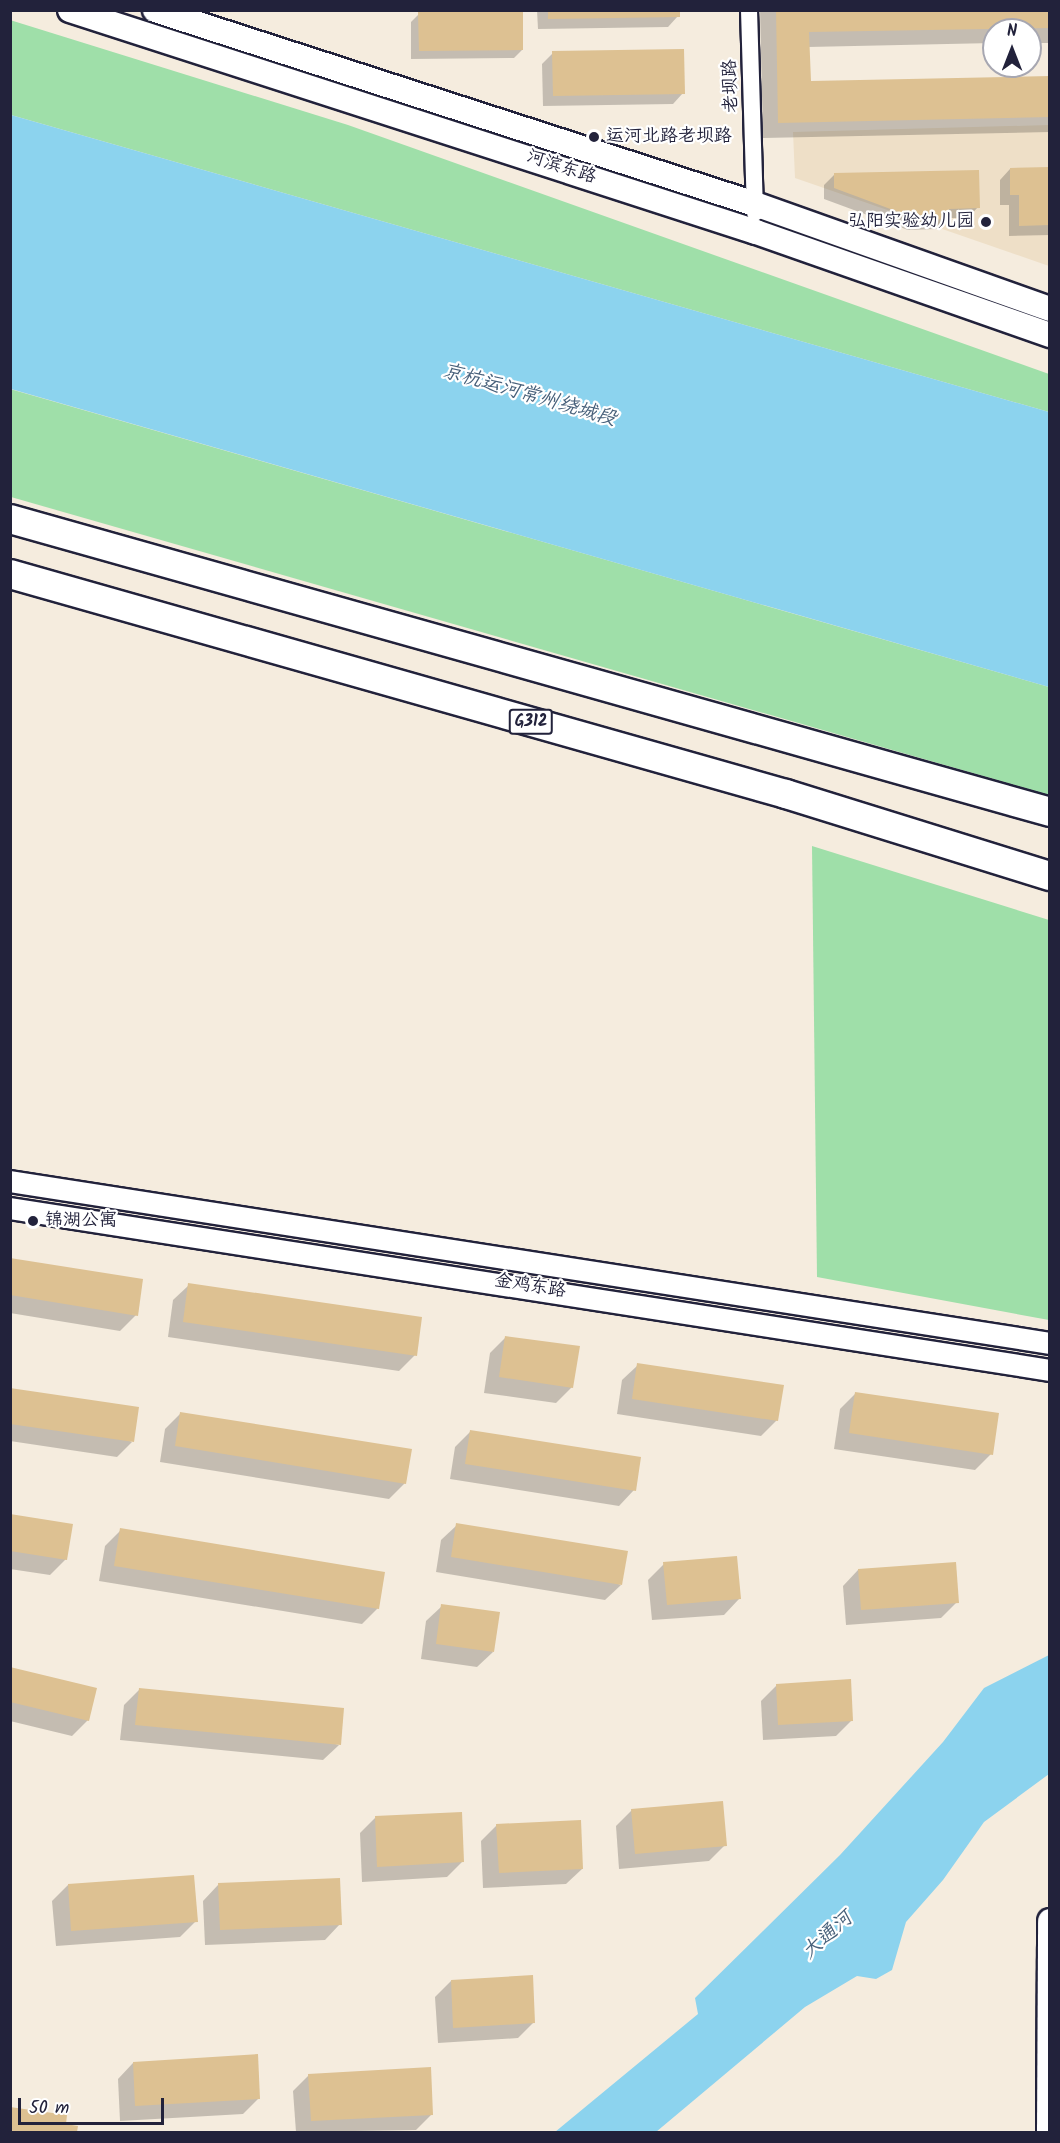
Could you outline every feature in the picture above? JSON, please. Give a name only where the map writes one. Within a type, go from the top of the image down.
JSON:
[{"type":"highway","points":[[10,519],[1050,812]]},
{"type":"highway","name":"G312","points":[[10,574],[786,794],[1050,876]]},
{"type":"main road","name":"河滨东路","points":[[70,10],[756,232],[1050,335]]},
{"type":"main road","name":"河滨东路","points":[[155,10],[755,204],[1050,309]]},
{"type":"main road","points":[[1049,2133],[1050,1921]]},
{"type":"street","name":"老坝路","points":[[749,10],[756,232]]},
{"type":"street","name":"金鸡东路","points":[[10,1181],[1050,1343]]},
{"type":"street","name":"金鸡东路","points":[[10,1208],[1050,1370]]},
{"type":"shaded area","name":"弘阳实验幼儿园","points":[[1049,125],[1049,266],[795,178],[793,132]]},
{"type":"green space","points":[[10,20],[348,125],[1049,374],[1049,412],[11,115]]},
{"type":"green space","points":[[10,389],[1049,687],[1049,795],[11,497]]},
{"type":"green space","points":[[812,846],[1049,920],[1049,1320],[817,1277]]},
{"type":"water","name":"京杭运河常州绕城段","points":[[11,115],[1049,412],[1049,687],[11,389]]},
{"type":"water","name":"大通河","points":[[1049,1655],[1049,1774],[984,1822],[943,1880],[906,1922],[892,1970],[876,1979],[857,1976],[805,2007],[656,2132],[555,2132],[698,2014],[695,1998],[840,1855],[943,1742],[984,1688]]},
{"type":"building","points":[[548,10],[680,10],[680,17],[548,19]]},
{"type":"building","points":[[776,10],[1050,10],[1050,28],[1042,28],[1042,18],[982,18],[982,29],[809,32],[811,81],[1042,78],[1050,76],[1050,117],[778,123]]},
{"type":"building","points":[[523,11],[523,50],[419,51],[418,12]]},
{"type":"building","points":[[684,49],[685,94],[553,96],[552,51]]},
{"type":"building","points":[[1050,167],[1050,225],[1019,226],[1019,195],[1010,195],[1010,168]]},
{"type":"building","points":[[979,170],[980,208],[949,209],[950,219],[920,220],[834,188],[834,173]]},
{"type":"building","points":[[10,1258],[143,1279],[138,1316],[10,1295]]},
{"type":"building","points":[[188,1283],[422,1317],[417,1356],[183,1322]]},
{"type":"building","points":[[505,1336],[580,1346],[573,1388],[499,1377]]},
{"type":"building","points":[[637,1363],[784,1385],[778,1421],[632,1399]]},
{"type":"building","points":[[10,1388],[139,1407],[134,1442],[10,1424]]},
{"type":"building","points":[[855,1392],[999,1413],[993,1455],[849,1433]]},
{"type":"building","points":[[180,1412],[412,1449],[406,1484],[175,1446]]},
{"type":"building","points":[[470,1430],[641,1457],[636,1491],[465,1464]]},
{"type":"building","points":[[10,1514],[73,1524],[67,1560],[10,1551]]},
{"type":"building","points":[[456,1523],[628,1551],[622,1585],[451,1557]]},
{"type":"building","points":[[120,1528],[385,1572],[379,1609],[114,1566]]},
{"type":"building","points":[[737,1556],[741,1599],[667,1605],[663,1562]]},
{"type":"building","points":[[956,1562],[959,1603],[861,1610],[858,1569]]},
{"type":"building","points":[[441,1604],[500,1612],[494,1652],[436,1644]]},
{"type":"building","points":[[10,1667],[97,1688],[89,1721],[10,1702]]},
{"type":"building","points":[[851,1679],[853,1721],[778,1725],[776,1684]]},
{"type":"building","points":[[139,1688],[344,1708],[341,1745],[135,1725]]},
{"type":"building","points":[[723,1801],[727,1846],[635,1854],[631,1809]]},
{"type":"building","points":[[462,1812],[464,1862],[377,1867],[375,1816]]},
{"type":"building","points":[[581,1820],[583,1869],[499,1873],[496,1824]]},
{"type":"building","points":[[194,1875],[198,1922],[71,1931],[68,1884]]},
{"type":"building","points":[[340,1878],[342,1925],[220,1930],[218,1883]]},
{"type":"building","points":[[533,1975],[535,2023],[453,2028],[451,1980]]},
{"type":"building","points":[[258,2054],[260,2099],[135,2106],[133,2062]]},
{"type":"building","points":[[431,2067],[433,2115],[311,2121],[308,2074]]},
{"type":"building","points":[[10,2107],[67,2115],[66,2124],[78,2126],[77,2132],[10,2132]]},
{"type":"place","name":"运河北路老坝路","points":[[594,137]]},
{"type":"place","name":"弘阳实验幼儿园","points":[[986,222]]},
{"type":"place","name":"锦湖公寓","points":[[33,1221]]}]
